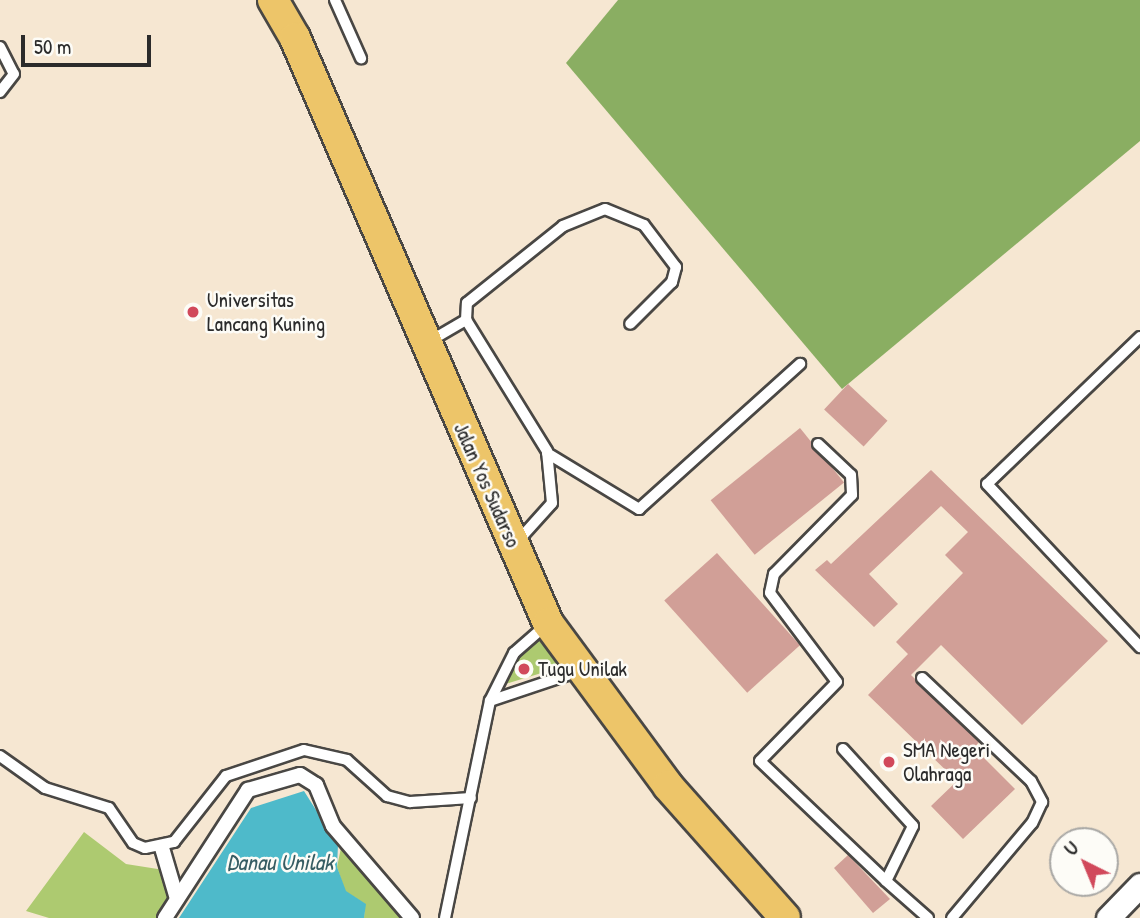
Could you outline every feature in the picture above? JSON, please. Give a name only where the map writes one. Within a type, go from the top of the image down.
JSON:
[{"type":"main road","name":"Jalan Yos Sudarso","points":[[273,0],[295,38],[425,344],[548,623],[579,670],[668,786],[785,918]]},
{"type":"street","points":[[165,918],[248,790],[300,775],[316,785],[333,826],[412,918]]},
{"type":"street","points":[[162,848],[177,899]]},
{"type":"street","points":[[1108,918],[1140,886]]},
{"type":"lane","points":[[335,0],[361,58]]},
{"type":"lane","points":[[0,47],[14,74],[0,92]]},
{"type":"lane","points":[[514,545],[552,503],[547,453],[466,320],[467,303],[478,289],[563,226],[605,209],[644,225],[676,267],[672,282],[630,324]]},
{"type":"lane","points":[[425,344],[466,320]]},
{"type":"lane","points":[[1140,337],[987,484],[1140,647]]},
{"type":"lane","points":[[547,453],[639,509],[800,364]]},
{"type":"lane","points":[[818,444],[851,475],[852,495],[774,574],[770,593],[837,682],[760,761],[928,918]]},
{"type":"lane","points":[[445,918],[490,701],[514,653],[548,623]]},
{"type":"lane","points":[[490,701],[579,670]]},
{"type":"lane","points":[[922,678],[1031,782],[1042,802],[1032,823],[952,918]]},
{"type":"lane","points":[[843,749],[913,826],[886,881]]},
{"type":"lane","points":[[0,756],[45,788],[109,808],[133,843],[162,848],[174,842],[226,776],[303,750],[347,760],[387,796],[410,802],[471,798]]},
{"type":"green space","points":[[618,0],[1140,0],[1140,141],[842,389],[566,63]]},
{"type":"green space","points":[[538,639],[561,667],[502,685],[520,657]]},
{"type":"green space","points":[[84,832],[126,864],[164,870],[175,893],[160,918],[49,918],[26,911]]},
{"type":"green space","points":[[342,843],[407,918],[364,918],[365,904],[345,891],[337,867]]},
{"type":"water","name":"Danau Unilak","points":[[304,791],[338,845],[337,867],[346,891],[366,904],[364,918],[179,918],[251,808]]},
{"type":"building","points":[[848,384],[887,421],[864,446],[824,410]]},
{"type":"building","points":[[800,428],[844,482],[755,555],[711,500]]},
{"type":"building","points":[[931,470],[1108,641],[1022,725],[941,645],[911,675],[979,742],[974,748],[1015,789],[963,839],[931,806],[957,781],[868,695],[908,654],[896,642],[963,573],[945,555],[968,532],[941,506],[869,574],[898,604],[874,627],[815,570],[827,560],[831,564]]},
{"type":"building","points":[[717,553],[800,645],[747,693],[664,601]]},
{"type":"building","points":[[848,855],[890,899],[873,913],[834,868]]},
{"type":"place","name":"Universitas Lancang Kuning","points":[[193,312]]},
{"type":"place","name":"Tugu Unilak","points":[[524,669]]},
{"type":"place","name":"SMA Negeri Olahraga","points":[[889,762]]}]
